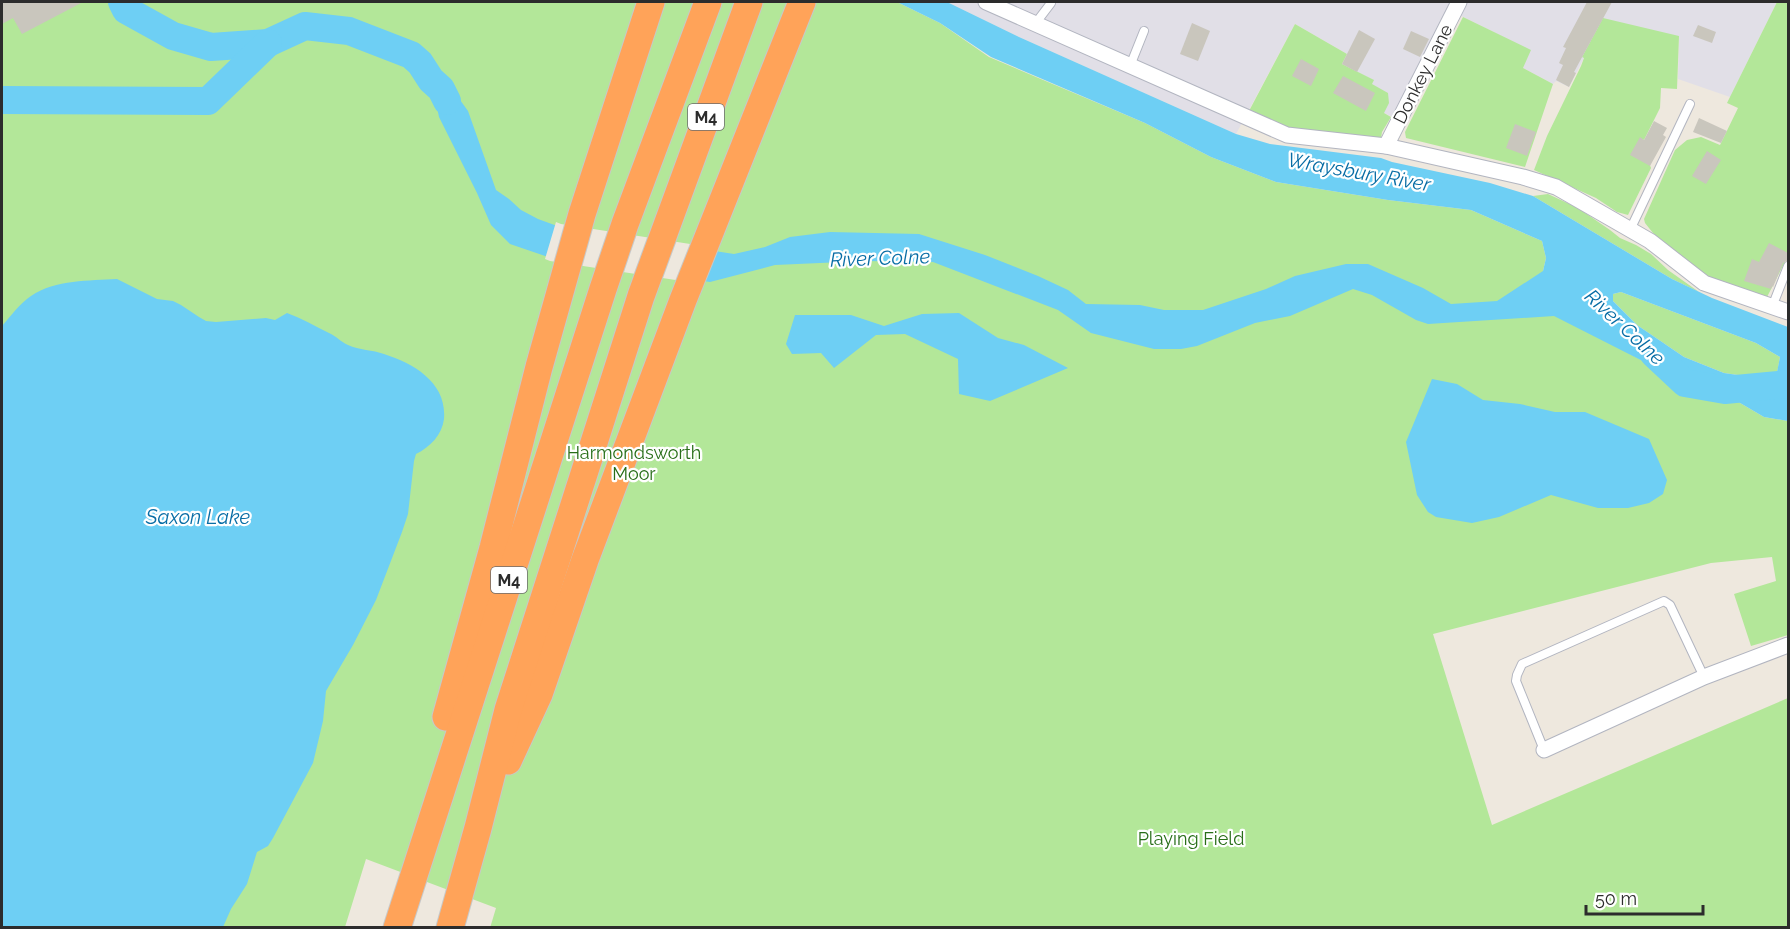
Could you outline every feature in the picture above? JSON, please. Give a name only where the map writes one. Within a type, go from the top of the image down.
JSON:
[{"type":"highway","points":[[415,871],[439,742],[564,280],[582,214],[651,2]]},
{"type":"highway","name":"M4","points":[[397,927],[603,289],[708,2]]},
{"type":"highway","name":"M4","points":[[450,927],[508,710],[641,296],[749,2]]},
{"type":"highway","points":[[478,828],[539,694],[585,560],[682,300],[802,2]]},
{"type":"street","points":[[987,2],[1287,135],[1386,146],[1523,177],[1556,187],[1650,241],[1704,283],[1788,312]]},
{"type":"street","name":"Donkey Lane","points":[[1386,146],[1459,2]]},
{"type":"street","points":[[1544,750],[1704,677],[1788,645]]},
{"type":"lane","points":[[1035,24],[1051,3]]},
{"type":"lane","points":[[1130,66],[1144,31]]},
{"type":"lane","points":[[1630,230],[1690,104]]},
{"type":"lane","points":[[1772,307],[1788,267]]},
{"type":"lane","points":[[1544,750],[1516,681],[1516,675],[1522,664],[1664,601],[1670,605],[1704,677]]},
{"type":"shaded area","points":[[947,2],[1777,2],[1730,97],[1678,79],[1679,37],[1584,58],[1569,87],[1556,81],[1553,84],[1523,68],[1530,50],[1451,11],[1397,119],[1384,113],[1372,84],[1373,80],[1342,64],[1347,54],[1295,24],[1236,134],[1019,37]]},
{"type":"green space","name":"Harmondsworth Moor","points":[[2,2],[897,2],[940,23],[989,57],[1145,123],[1211,157],[1276,182],[1388,200],[1471,210],[1542,241],[1546,258],[1543,271],[1630,354],[1685,383],[1725,390],[1735,400],[1764,417],[1788,421],[1788,635],[1751,646],[1734,594],[1776,581],[1772,557],[1711,563],[1433,634],[1492,825],[1788,698],[1788,927],[490,928],[496,908],[366,859],[345,927],[2,927]]},
{"type":"green space","points":[[1777,2],[1788,2],[1788,256],[1767,297],[1706,278],[1657,238],[1644,219],[1675,150],[1687,140],[1701,137],[1720,145],[1738,108],[1727,103]]},
{"type":"green space","points":[[1463,17],[1531,50],[1523,68],[1553,84],[1525,167],[1406,138],[1405,132]]},
{"type":"green space","points":[[1603,18],[1679,36],[1677,89],[1661,88],[1660,108],[1644,140],[1640,138],[1651,168],[1628,215],[1617,212],[1596,198],[1534,170],[1547,136],[1581,66],[1584,58],[1582,57]]},
{"type":"green space","points":[[1295,24],[1347,54],[1342,64],[1374,80],[1372,84],[1388,93],[1389,103],[1384,113],[1391,117],[1381,138],[1290,128],[1249,111]]},
{"type":"green space","points":[[1548,194],[1578,208],[1620,238],[1651,254],[1668,270],[1699,292],[1672,279],[1533,196]]},
{"type":"green space","points":[[1621,292],[1756,343],[1780,357],[1777,373],[1752,377],[1724,373],[1684,357],[1637,325],[1613,301],[1613,294]]},
{"type":"water","name":"Wraysbury River","points":[[897,2],[947,2],[1019,37],[1236,134],[1270,144],[1381,158],[1490,183],[1533,196],[1672,279],[1712,298],[1788,327],[1788,421],[1764,417],[1735,400],[1725,390],[1684,382],[1554,316],[1428,324],[1416,320],[1372,295],[1353,289],[1290,316],[1255,323],[1197,346],[1181,349],[1154,349],[1091,333],[1058,310],[933,262],[865,261],[775,265],[710,282],[551,258],[510,244],[491,225],[439,117],[434,93],[428,84],[425,71],[445,79],[468,111],[496,190],[521,210],[560,227],[734,254],[765,247],[790,237],[830,232],[919,234],[985,255],[1038,276],[1068,290],[1086,304],[1140,305],[1164,310],[1203,310],[1266,289],[1295,276],[1346,264],[1368,264],[1423,288],[1451,304],[1497,301],[1543,271],[1546,258],[1542,241],[1471,210],[1388,200],[1276,182],[1211,157],[1145,123],[991,57],[940,23]],"holes":[[[1621,292],[1756,343],[1780,357],[1777,372],[1752,377],[1724,373],[1684,357],[1637,325],[1613,301],[1613,294]]]},
{"type":"water","name":"Saxon Lake","points":[[117,279],[157,299],[173,301],[206,321],[266,318],[275,320],[287,313],[332,334],[348,345],[396,358],[417,369],[435,385],[444,406],[443,425],[434,440],[416,454],[408,514],[402,532],[376,600],[326,691],[323,721],[313,763],[268,846],[257,852],[247,884],[223,927],[2,927],[2,326],[23,302],[41,290],[73,282]]},
{"type":"water","points":[[959,313],[998,338],[1024,345],[1068,368],[990,401],[959,394],[958,359],[905,334],[876,335],[834,368],[821,353],[792,354],[786,344],[795,315],[851,315],[884,326],[922,314]]},
{"type":"water","points":[[1432,379],[1457,384],[1483,400],[1520,404],[1555,412],[1585,412],[1649,439],[1667,480],[1663,494],[1649,503],[1628,508],[1598,508],[1551,495],[1499,517],[1472,523],[1436,517],[1428,512],[1417,495],[1406,442]]},
{"type":"pier","points":[[556,222],[716,248],[702,284],[550,261],[545,259]]},
{"type":"building","points":[[2,2],[83,2],[22,34],[13,18],[2,24]]},
{"type":"building","points":[[1587,2],[1612,2],[1574,72],[1576,73],[1569,87],[1556,80],[1563,65],[1559,63],[1566,48],[1563,47]]},
{"type":"building","points":[[1192,23],[1210,31],[1198,61],[1180,54]]},
{"type":"building","points":[[1698,25],[1716,32],[1712,43],[1693,36]]},
{"type":"building","points":[[1359,30],[1375,39],[1357,72],[1342,64]]},
{"type":"building","points":[[1411,31],[1429,39],[1420,57],[1403,49]]},
{"type":"building","points":[[1301,59],[1319,69],[1311,86],[1292,76]]},
{"type":"building","points":[[1343,76],[1375,93],[1366,111],[1333,93]]},
{"type":"building","points":[[1699,118],[1727,131],[1721,143],[1693,132]]},
{"type":"building","points":[[1654,121],[1667,128],[1663,135],[1666,137],[1650,166],[1630,155],[1640,137],[1644,140]]},
{"type":"building","points":[[1515,124],[1536,132],[1527,156],[1506,148]]},
{"type":"building","points":[[1707,151],[1721,160],[1706,184],[1692,176]]},
{"type":"building","points":[[1769,243],[1788,253],[1788,260],[1783,263],[1771,289],[1744,281],[1752,259],[1759,262]]},
{"type":"waterway","name":"River Colne","points":[[122,2],[126,10],[173,36],[211,47],[268,43],[305,26],[349,31],[411,55],[441,89],[447,101]]},
{"type":"waterway","points":[[2,100],[208,101],[268,43]]},
{"type":"waterway","name":"River Colne","points":[[1654,354],[1685,383],[1725,390],[1788,384]]},
{"type":"park label","name":"Playing Field","points":[[1191,839]]}]
